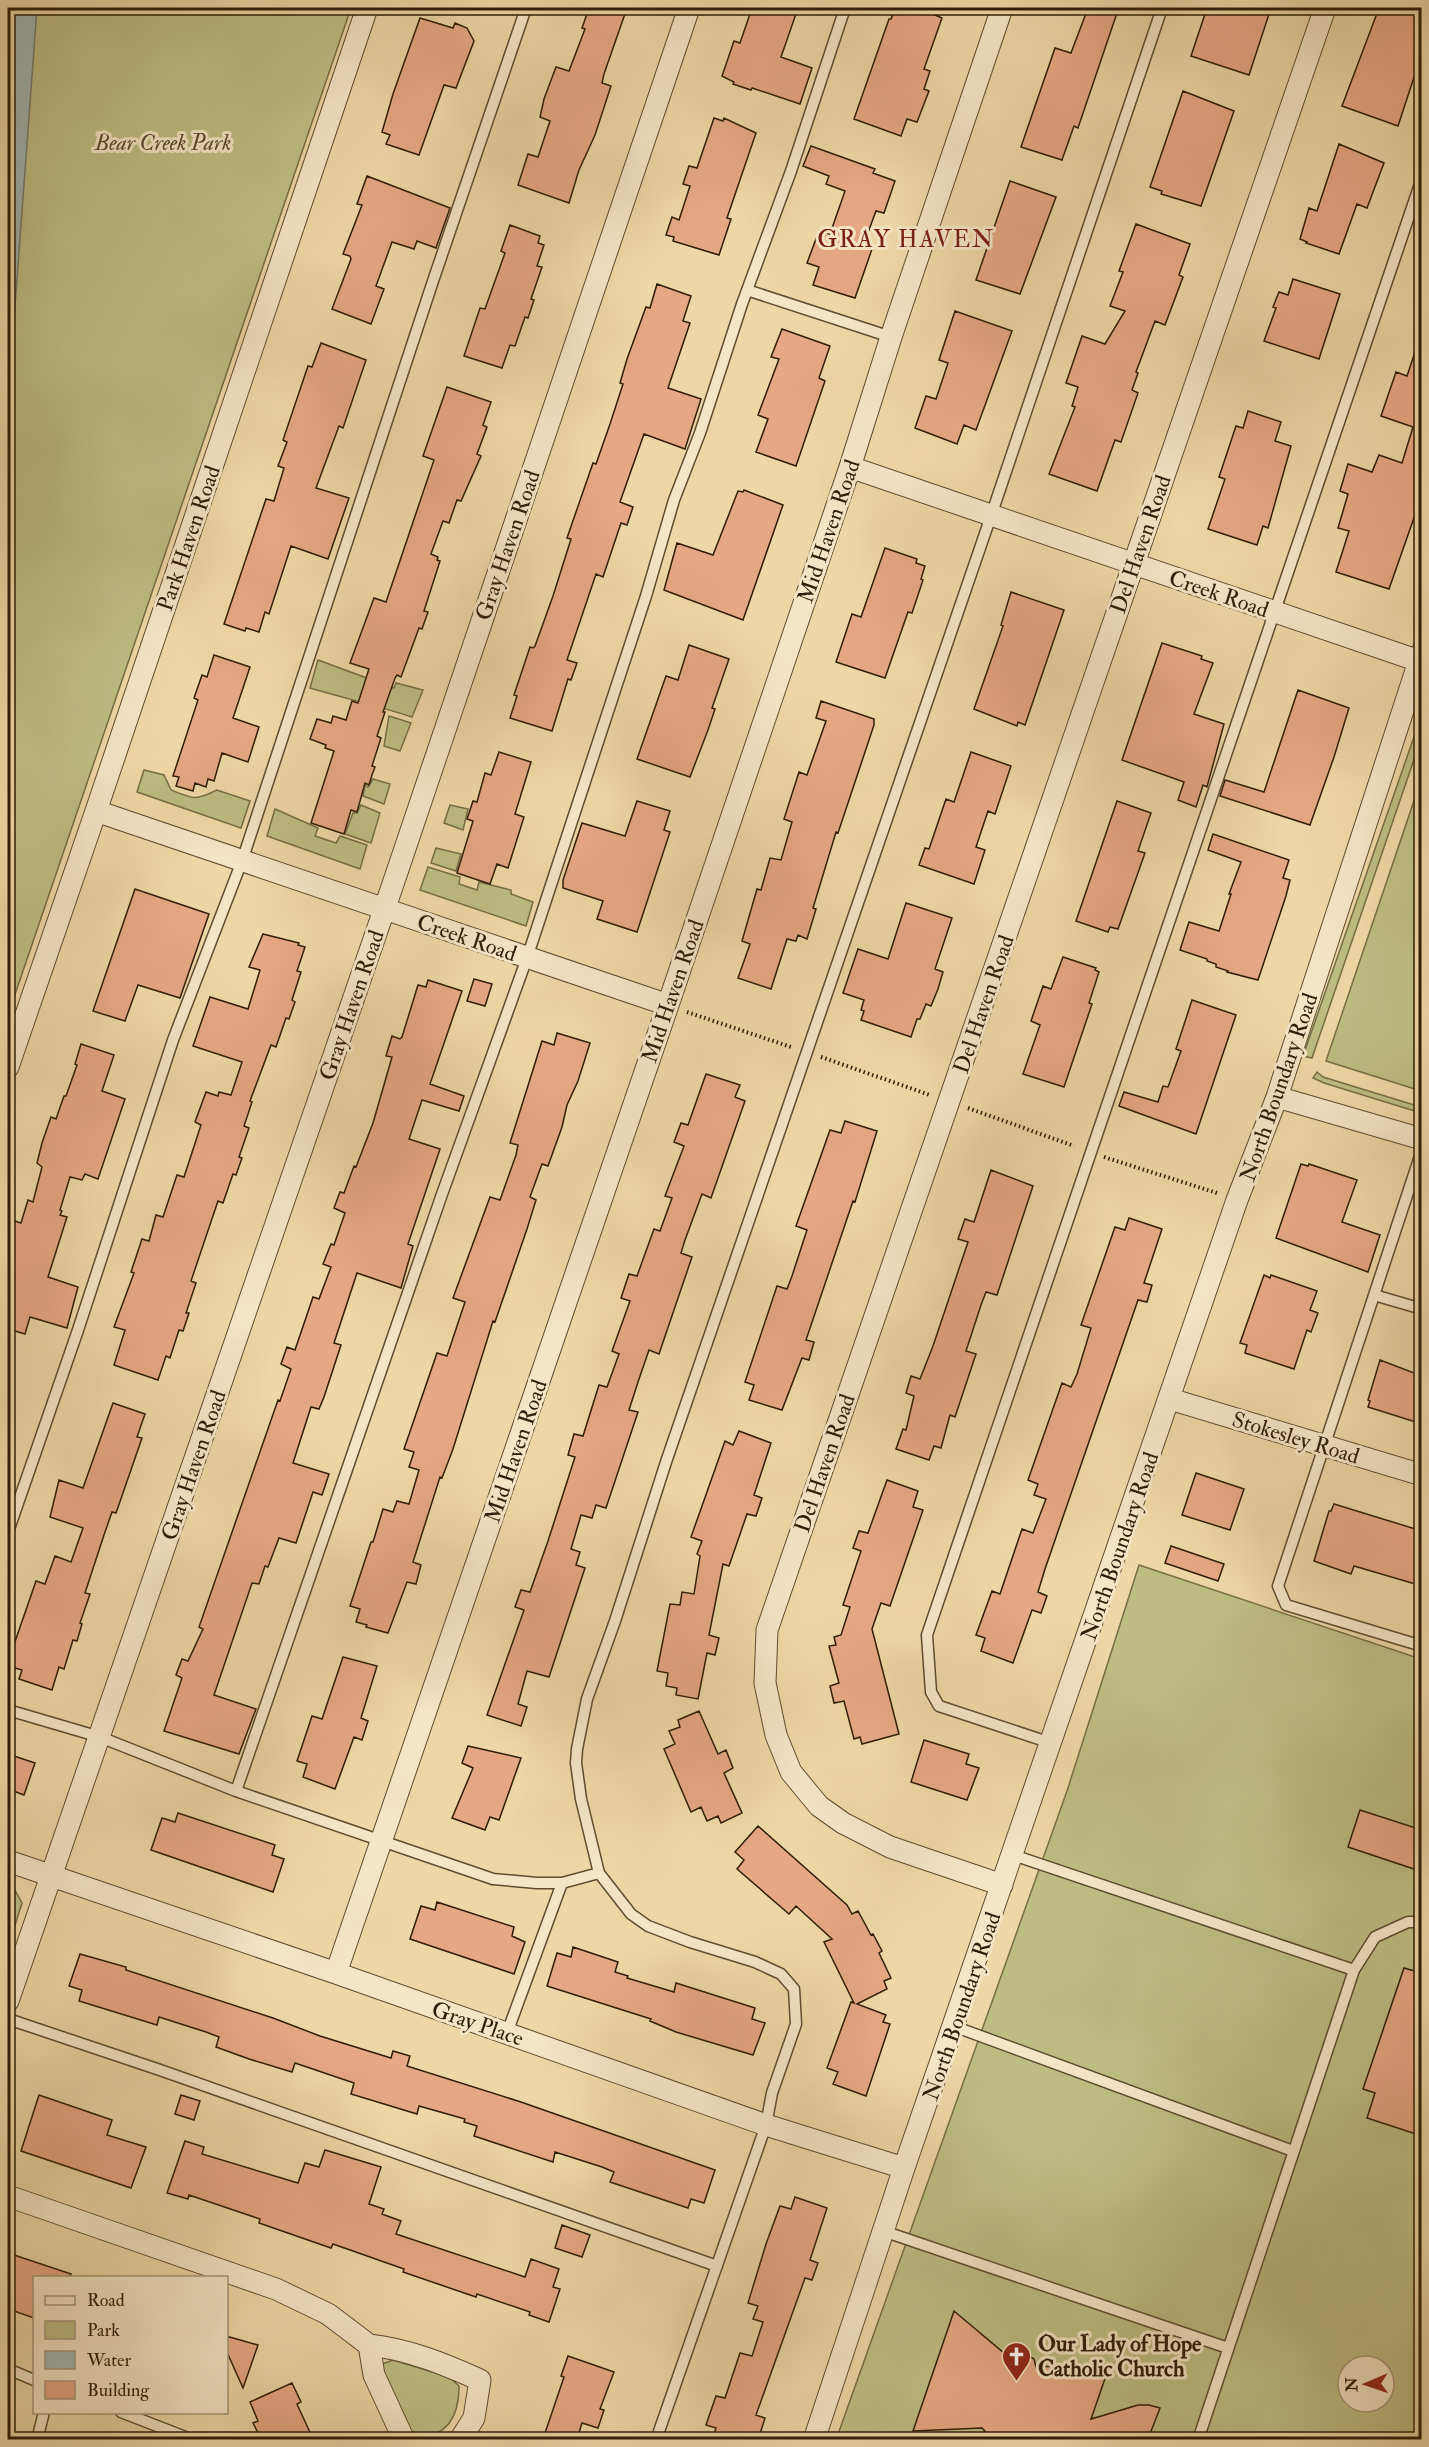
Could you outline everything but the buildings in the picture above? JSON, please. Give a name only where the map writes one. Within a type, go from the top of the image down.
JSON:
[{"type":"street","name":"Park Haven Road","points":[[8,1067],[367,8]]},
{"type":"street","name":"Gray Haven Road","points":[[8,2001],[384,908],[689,8]]},
{"type":"street","name":"Mid Haven Road","points":[[336,1973],[668,1005],[1002,8]]},
{"type":"street","name":"Del Haven Road","points":[[1002,1884],[890,1847],[843,1823],[819,1806],[791,1772],[776,1735],[765,1683],[767,1630],[1325,8]]},
{"type":"street","name":"Creek Road","points":[[850,467],[1275,612],[1420,656]]},
{"type":"street","name":"North Boundary Road","points":[[814,2439],[904,2168],[1238,1200],[1277,1097],[1420,656]]},
{"type":"street","name":"Creek Road","points":[[96,811],[668,1005]]},
{"type":"street","points":[[1277,1097],[1422,1139]]},
{"type":"street","name":"Stokesley Road","points":[[1170,1399],[1422,1475]]},
{"type":"street","points":[[8,1861],[52,1876]]},
{"type":"street","name":"Gray Place","points":[[52,1876],[336,1973],[766,2126],[904,2168]]},
{"type":"street","points":[[8,2196],[276,2289],[328,2314],[369,2345],[392,2347],[447,2365],[480,2380],[474,2418],[460,2439]]},
{"type":"street","points":[[369,2345],[374,2375],[405,2439]]},
{"type":"lane","points":[[8,1532],[174,1040],[242,861],[526,8]]},
{"type":"lane","points":[[236,1791],[441,1197],[527,958],[646,596],[674,500],[700,433],[845,8]]},
{"type":"lane","points":[[656,2439],[766,2126],[772,2093],[796,2024],[794,1989],[780,1974],[755,1962],[648,1926],[631,1914],[599,1873],[581,1799],[576,1763],[587,1699],[1162,8]]},
{"type":"lane","points":[[1051,1743],[939,1706],[931,1692],[927,1635],[1089,1152],[1422,177]]},
{"type":"lane","points":[[747,290],[891,337]]},
{"type":"lane","points":[[1422,1150],[1278,1586],[1286,1605],[1422,1646]]},
{"type":"lane","points":[[1374,1295],[1422,1309]]},
{"type":"lane","points":[[8,1710],[100,1737],[236,1791],[493,1879],[562,1883],[599,1873]]},
{"type":"lane","points":[[1013,1855],[1354,1970]]},
{"type":"lane","points":[[507,2033],[562,1883]]},
{"type":"lane","points":[[1198,2439],[1354,1970],[1376,1937],[1408,1922],[1422,1922]]},
{"type":"lane","points":[[8,2019],[717,2266]]},
{"type":"lane","points":[[953,2026],[1293,2151]]},
{"type":"lane","points":[[883,2231],[1228,2348]]},
{"type":"lane","points":[[8,2369],[33,2380]]},
{"type":"lane","points":[[38,2439],[44,2414]]},
{"type":"lane","points":[[126,2414],[193,2439]]},
{"type":"path","points":[[8,1898],[15,1894]]},
{"type":"green space","name":"Bear Creek Park","points":[[8,8],[351,8],[8,1015]]},
{"type":"green space","points":[[318,660],[394,688],[396,683],[423,690],[412,717],[310,688]]},
{"type":"green space","points":[[389,716],[411,723],[400,751],[384,746]]},
{"type":"green space","points":[[1415,734],[1421,735],[1421,739],[1312,1058],[1303,1056]]},
{"type":"green space","points":[[144,770],[164,775],[171,790],[189,797],[204,796],[217,790],[250,801],[241,828],[137,792]]},
{"type":"green space","points":[[373,779],[390,784],[384,804],[363,796],[365,785],[368,787]]},
{"type":"green space","points":[[1421,780],[1421,1091],[1326,1061]]},
{"type":"green space","points":[[361,805],[380,813],[371,843],[345,834],[353,813],[357,813]]},
{"type":"green space","points":[[450,805],[468,809],[463,830],[444,823]]},
{"type":"green space","points":[[275,809],[318,828],[315,836],[336,843],[340,836],[367,845],[360,869],[267,836]]},
{"type":"green space","points":[[436,848],[461,854],[456,871],[431,863]]},
{"type":"green space","points":[[428,867],[460,877],[459,884],[477,890],[479,882],[511,890],[511,894],[533,902],[526,926],[420,890]]},
{"type":"green space","points":[[1317,1072],[1323,1077],[1421,1107],[1421,1113],[1324,1083],[1313,1078]]},
{"type":"green space","points":[[1139,1565],[1421,1659],[1421,2439],[836,2440],[1067,1791]]},
{"type":"green space","points":[[8,1884],[12,1885],[22,1903],[8,1947]]},
{"type":"green space","points":[[393,2360],[449,2377],[459,2386],[459,2397],[453,2418],[447,2426],[431,2435],[408,2430],[381,2372],[382,2364]]},
{"type":"water","points":[[8,8],[37,8],[8,401]]},
{"type":"place","name":"Our Lady of Hope Catholic Church","points":[[1017,2382]]},
{"type":"district","name":"GRAY HAVEN","points":[[906,239]]}]
